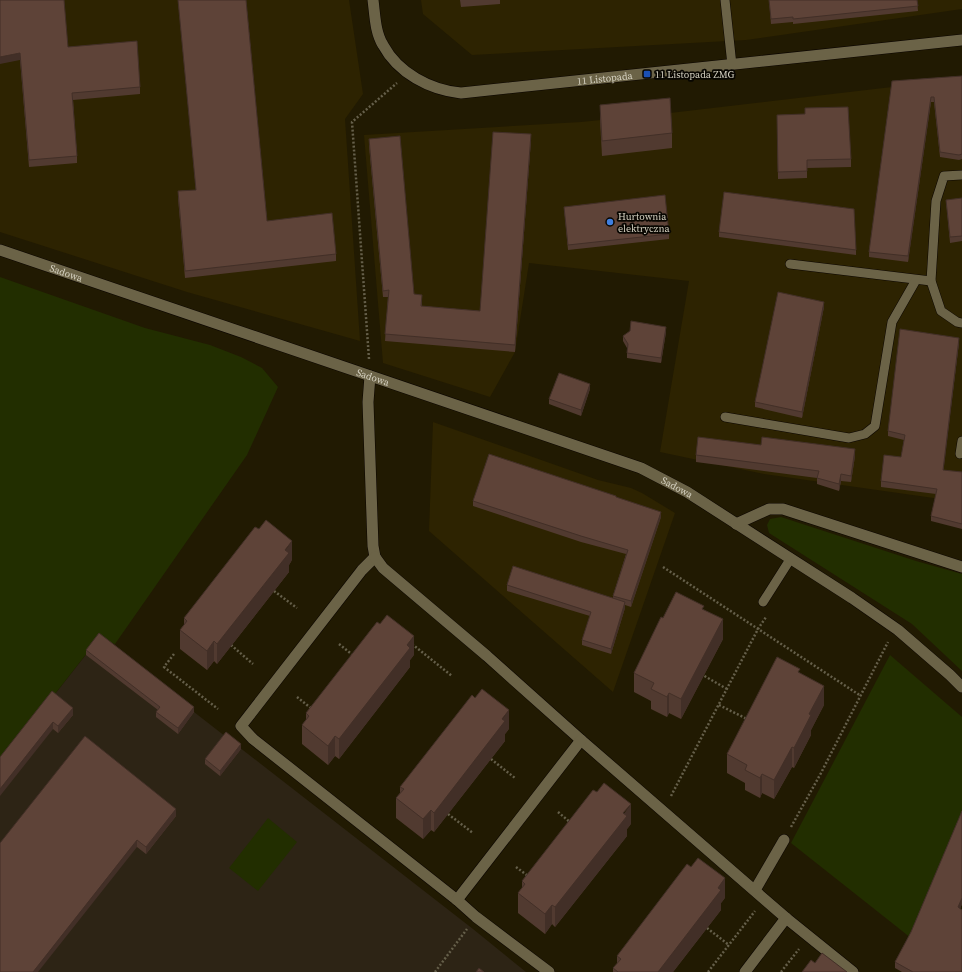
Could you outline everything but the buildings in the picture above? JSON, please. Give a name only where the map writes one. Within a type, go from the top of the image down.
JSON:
[{"type":"street","name":"11 Listopada","points":[[373,0],[378,35],[394,60],[407,73],[431,86],[453,93],[962,40]]},
{"type":"street","name":"Sadowa","points":[[0,250],[641,468],[688,492],[852,598],[898,630],[962,687]]},
{"type":"street","points":[[370,376],[368,402],[372,546],[374,557],[383,568],[487,656],[581,740],[786,918],[853,972]]},
{"type":"street","points":[[736,524],[769,509],[783,509],[962,567]]},
{"type":"street","points":[[374,557],[362,570],[241,726],[253,739],[457,900],[476,917],[549,972]]},
{"type":"street","points":[[457,900],[581,740]]},
{"type":"street","points":[[755,890],[784,840]]},
{"type":"street","points":[[745,972],[786,918]]},
{"type":"lane","points":[[725,0],[732,65]]},
{"type":"lane","points":[[962,175],[944,176],[936,201],[931,281],[941,311],[957,322],[962,323]]},
{"type":"lane","points":[[790,264],[931,281]]},
{"type":"lane","points":[[725,417],[849,438],[865,434],[875,426],[892,322],[916,280]]},
{"type":"lane","points":[[960,454],[962,441]]},
{"type":"lane","points":[[762,602],[791,558]]},
{"type":"path","points":[[370,376],[352,122],[407,73]]},
{"type":"path","points":[[663,567],[861,696]]},
{"type":"path","points":[[274,591],[297,608]]},
{"type":"path","points":[[663,810],[728,689],[758,629],[768,615]]},
{"type":"path","points":[[784,840],[821,773],[890,638]]},
{"type":"path","points":[[408,641],[452,676]]},
{"type":"path","points":[[339,644],[355,657]]},
{"type":"path","points":[[232,646],[253,664]]},
{"type":"path","points":[[174,654],[164,667],[218,708]]},
{"type":"path","points":[[701,674],[728,689]]},
{"type":"path","points":[[296,697],[313,711]]},
{"type":"path","points":[[719,705],[750,720]]},
{"type":"path","points":[[491,759],[515,778]]},
{"type":"path","points":[[558,812],[573,824]]},
{"type":"path","points":[[448,814],[473,833]]},
{"type":"path","points":[[516,867],[531,879]]},
{"type":"path","points":[[708,972],[756,909]]},
{"type":"path","points":[[436,972],[476,917]]},
{"type":"path","points":[[707,928],[729,945]]},
{"type":"path","points":[[781,972],[809,936]]},
{"type":"shaded area","points":[[0,0],[349,0],[363,94],[345,119],[360,341],[187,292],[0,232]]},
{"type":"shaded area","points":[[421,0],[962,0],[962,9],[746,40],[472,55],[423,14]]},
{"type":"shaded area","points":[[962,81],[962,502],[764,474],[660,452],[689,281],[529,263],[515,352],[490,397],[383,363],[364,135],[581,122],[892,87]]},
{"type":"shaded area","points":[[433,422],[598,480],[631,488],[675,513],[613,692],[429,531]]},
{"type":"shaded area","points":[[99,638],[473,929],[526,972],[0,972],[0,764]]},
{"type":"green space","points":[[0,277],[145,328],[210,345],[241,357],[262,368],[278,387],[247,455],[115,644],[98,639],[0,764]]},
{"type":"green space","points":[[781,517],[916,561],[962,574],[962,671],[912,624],[769,533],[767,525],[770,519]]},
{"type":"green space","points":[[890,655],[962,717],[962,817],[911,938],[791,843]]},
{"type":"green space","points":[[268,818],[297,842],[258,891],[229,868]]},
{"type":"place","name":"11 Listopada ZMG","points":[[647,74]]},
{"type":"place","name":"Hurtownia elektryczna","points":[[610,222]]}]
